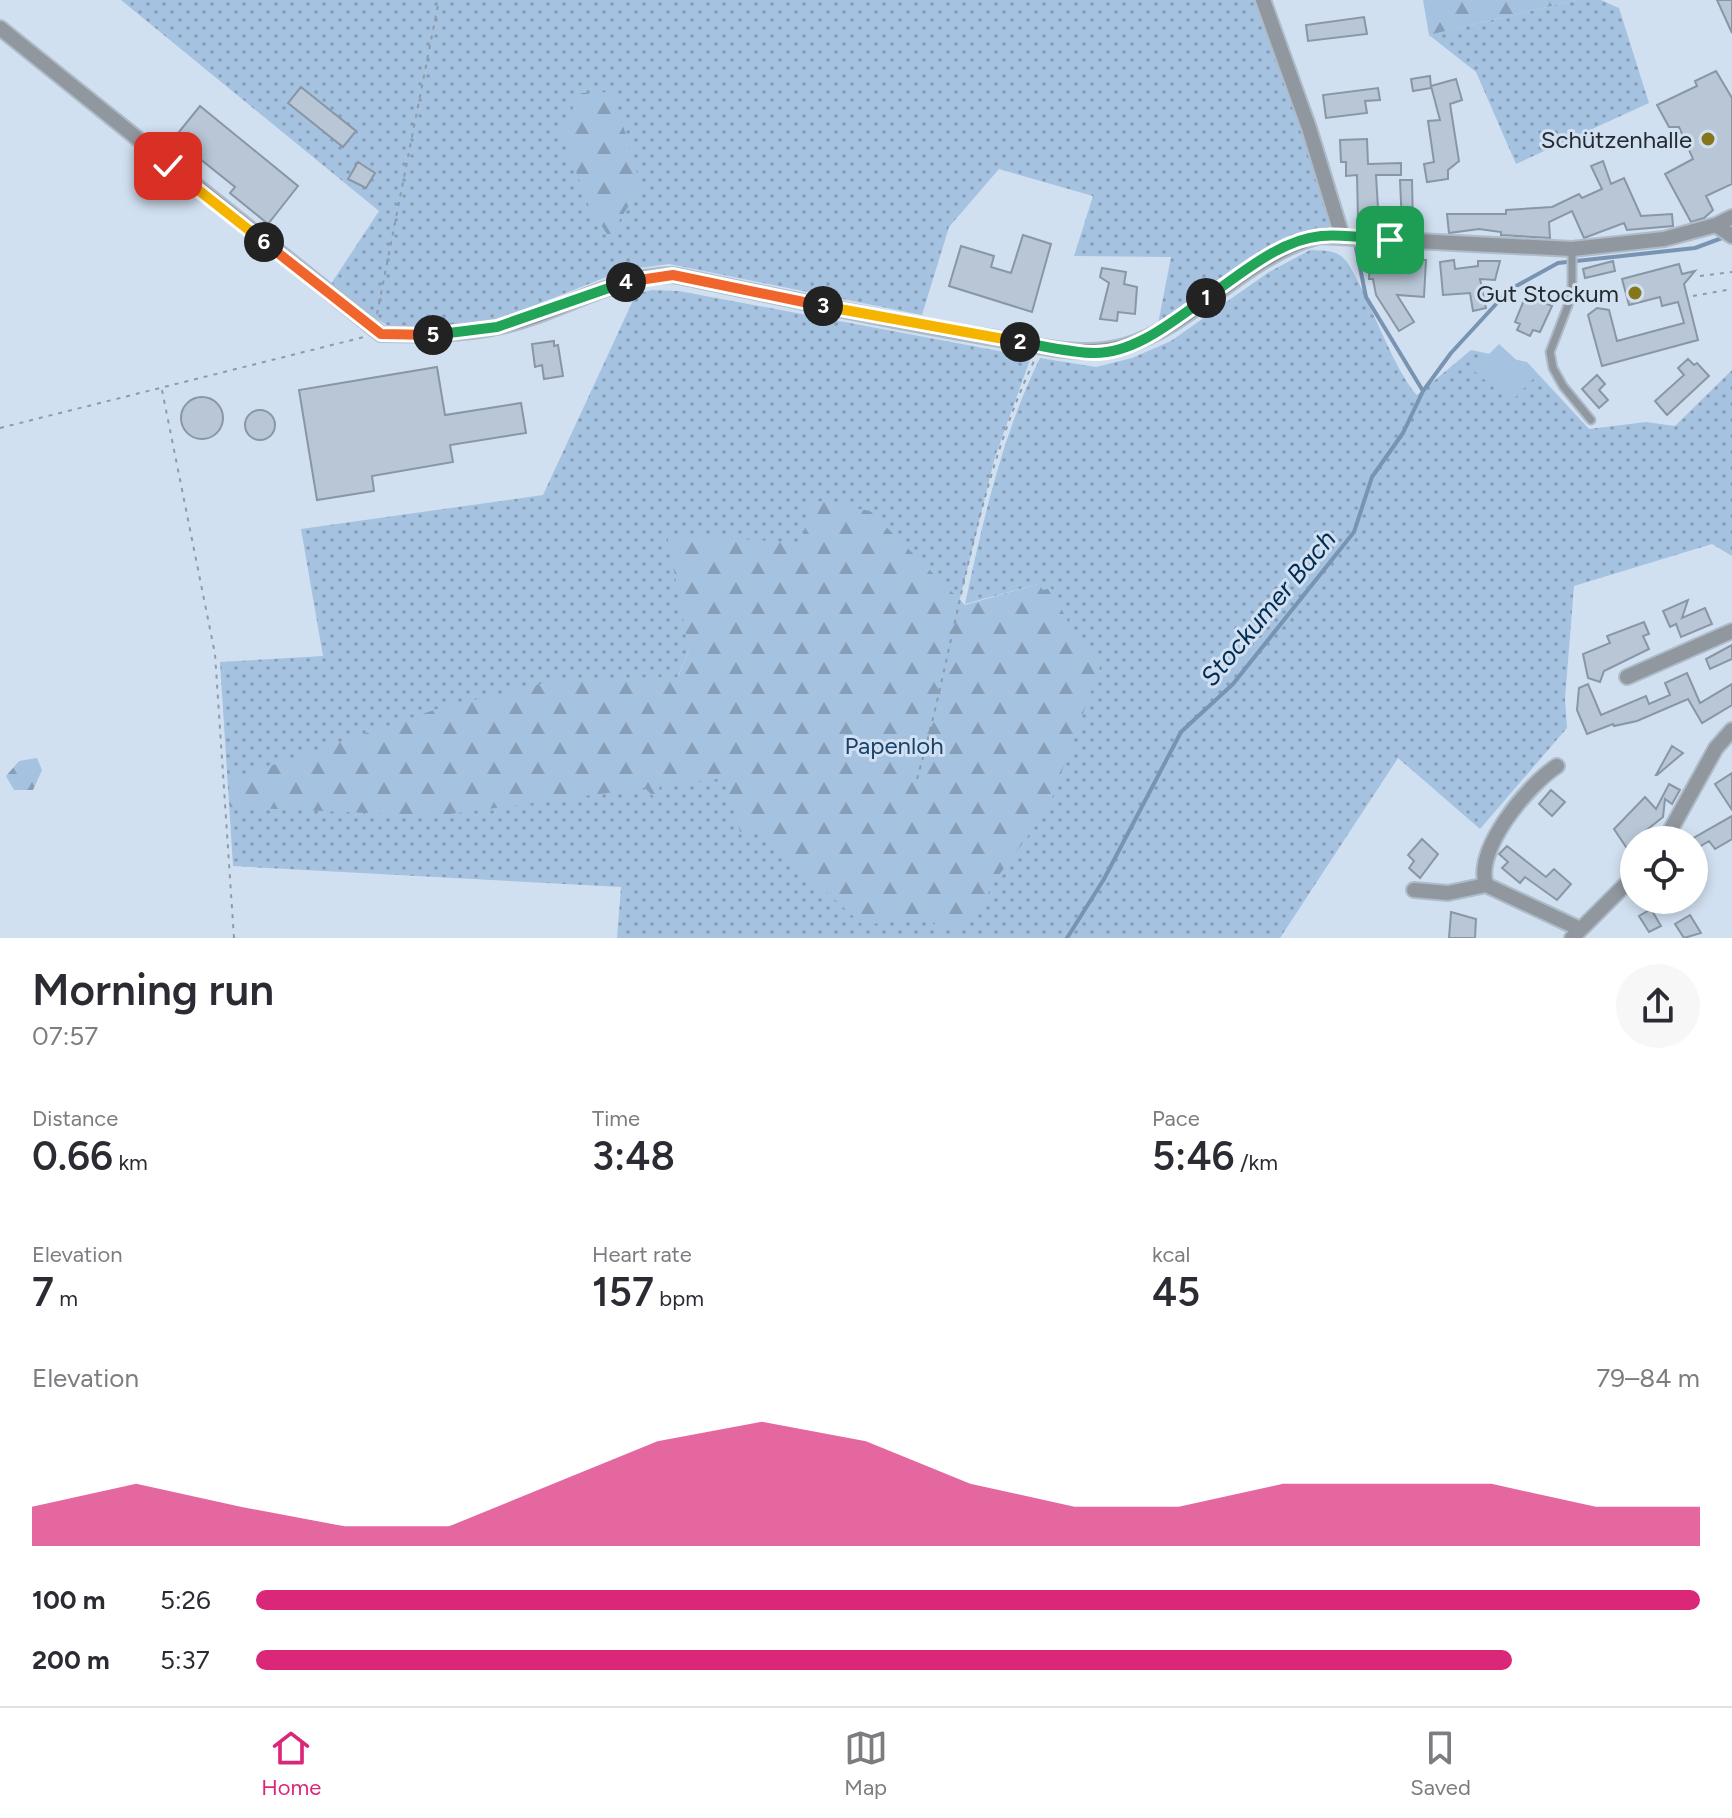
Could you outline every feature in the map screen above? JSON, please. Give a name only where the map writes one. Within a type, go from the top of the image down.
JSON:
[{"type":"street","points":[[1263,0],[1309,128],[1342,236]]},
{"type":"street","points":[[0,28],[381,334],[435,335],[497,327],[636,279],[673,275],[919,326],[1096,353],[1128,345],[1157,332],[1280,249],[1319,236],[1475,247],[1572,258],[1664,239],[1716,225],[1732,217]]},
{"type":"street","points":[[1716,225],[1732,236]]},
{"type":"street","points":[[1627,677],[1732,631]]},
{"type":"street","points":[[1673,826],[1716,748],[1732,730]]},
{"type":"street","points":[[1486,885],[1483,877],[1491,844],[1545,774],[1557,766]]},
{"type":"street","points":[[1414,890],[1448,893],[1486,885],[1575,933],[1620,890]]},
{"type":"lane","points":[[1572,258],[1572,295],[1550,352],[1553,368],[1563,386],[1591,420]]},
{"type":"path","points":[[0,428],[381,334],[378,305],[439,0]]},
{"type":"path","points":[[1700,276],[1732,272]]},
{"type":"path","points":[[1693,296],[1732,289]]},
{"type":"path","points":[[917,779],[996,466],[1018,395],[1042,346]]},
{"type":"path","points":[[162,389],[215,654],[234,938]]},
{"type":"green space","points":[[121,0],[1260,0],[1332,225],[1325,231],[1276,245],[1158,324],[1171,257],[1074,256],[1093,196],[999,169],[949,227],[922,315],[669,264],[624,270],[493,322],[440,329],[387,325],[327,290],[379,211]]},
{"type":"green space","points":[[1423,0],[1576,0],[1429,35]]},
{"type":"green space","points":[[1576,0],[1601,0],[1619,8],[1649,103],[1516,164],[1476,72],[1429,35]]},
{"type":"green space","points":[[613,92],[641,186],[609,237],[590,209],[561,131],[581,93]]},
{"type":"green space","points":[[1310,250],[1333,252],[1348,264],[1397,364],[1417,395],[1471,350],[1527,362],[1589,429],[1646,422],[1675,426],[1732,370],[1732,556],[1712,544],[1574,586],[1565,699],[1567,728],[1480,829],[1398,758],[1280,938],[617,938],[621,887],[233,866],[220,662],[323,656],[301,529],[543,495],[636,294],[652,290],[679,291],[1031,357],[995,457],[959,603],[800,547],[698,628],[674,686],[611,733],[646,788],[679,729],[1038,584],[965,604],[1004,448],[1040,358],[1096,367],[1132,358],[1171,341],[1269,272]]},
{"type":"green space","points":[[1499,344],[1535,377],[1511,402],[1473,370]]},
{"type":"green space","name":"Papenloh","points":[[812,500],[870,511],[965,605],[1038,584],[1043,590],[1051,588],[1069,624],[1101,664],[1048,809],[996,879],[977,913],[970,914],[957,931],[917,919],[863,925],[757,830],[740,832],[725,778],[660,786],[656,799],[645,788],[435,816],[230,807],[229,780],[440,708],[561,679],[678,677],[689,650],[667,534],[801,543]]},
{"type":"green space","points":[[37,758],[42,770],[33,790],[14,790],[6,776],[19,761]]},
{"type":"building","points":[[1717,0],[1732,0],[1732,33]]},
{"type":"building","points":[[1364,17],[1367,34],[1308,41],[1306,25]]},
{"type":"building","name":"Schützenhalle","points":[[1716,71],[1732,98],[1732,184],[1706,196],[1713,210],[1704,218],[1691,222],[1665,174],[1693,159],[1679,127],[1669,127],[1657,105],[1697,86],[1695,81]]},
{"type":"building","points":[[1430,76],[1431,88],[1413,91],[1411,79]]},
{"type":"building","points":[[1456,79],[1462,100],[1450,104],[1459,161],[1448,170],[1448,179],[1427,182],[1424,164],[1434,162],[1428,121],[1440,120],[1431,86]]},
{"type":"building","points":[[301,87],[356,131],[343,147],[288,103]]},
{"type":"building","points":[[1378,88],[1380,100],[1365,101],[1367,113],[1326,118],[1323,95]]},
{"type":"building","points":[[200,106],[298,186],[268,224],[230,193],[235,187],[174,138]]},
{"type":"building","points":[[1367,139],[1368,164],[1401,163],[1401,175],[1376,175],[1378,208],[1399,209],[1399,218],[1358,219],[1357,175],[1346,176],[1346,162],[1341,162],[1340,140]]},
{"type":"building","points":[[1603,161],[1611,184],[1624,178],[1641,216],[1672,214],[1673,226],[1627,230],[1624,223],[1584,238],[1572,211],[1549,222],[1550,238],[1501,235],[1501,232],[1479,229],[1449,233],[1447,214],[1506,214],[1506,210],[1552,207],[1579,194],[1582,198],[1602,189],[1591,166]]},
{"type":"building","points":[[358,162],[375,173],[366,188],[348,179]]},
{"type":"building","points":[[1400,180],[1412,180],[1413,225],[1402,225]]},
{"type":"building","points":[[1023,235],[1051,244],[1032,312],[949,286],[961,246],[994,256],[991,267],[1011,273]]},
{"type":"building","points":[[1370,260],[1426,260],[1424,297],[1397,295],[1414,322],[1399,331],[1376,295],[1373,279],[1369,279]]},
{"type":"building","points":[[1454,260],[1455,269],[1478,266],[1478,261],[1500,261],[1495,280],[1480,279],[1486,308],[1473,311],[1470,293],[1443,295],[1440,262]]},
{"type":"building","points":[[1613,261],[1615,271],[1585,278],[1583,269]]},
{"type":"building","points":[[1679,264],[1682,274],[1695,271],[1684,284],[1698,340],[1602,366],[1588,315],[1597,308],[1609,310],[1617,341],[1684,323],[1678,302],[1662,306],[1660,297],[1629,305],[1622,279]]},
{"type":"building","points":[[1102,268],[1126,272],[1124,284],[1137,287],[1135,314],[1118,312],[1117,321],[1100,319],[1109,283],[1100,277]]},
{"type":"building","points":[[1526,295],[1552,306],[1540,332],[1533,330],[1530,336],[1517,330],[1520,324],[1515,322]]},
{"type":"building","points":[[554,341],[554,346],[558,345],[563,376],[544,379],[542,365],[535,367],[532,344]]},
{"type":"building","points":[[1688,359],[1694,365],[1697,363],[1709,376],[1667,415],[1655,401],[1684,375],[1678,368]]},
{"type":"building","points":[[437,367],[445,415],[521,403],[526,433],[450,445],[453,462],[372,476],[374,491],[317,500],[299,390]]},
{"type":"building","points":[[1597,375],[1605,384],[1599,390],[1608,400],[1599,408],[1582,389]]},
{"type":"building","points":[[202,397],[217,403],[223,418],[217,433],[202,439],[187,433],[181,418],[187,403]]},
{"type":"building","points":[[260,410],[266,411],[274,419],[274,431],[266,439],[260,440],[254,439],[246,431],[245,425],[246,419],[254,411]]},
{"type":"building","points":[[1688,600],[1682,618],[1705,608],[1712,624],[1681,637],[1676,624],[1670,627],[1663,611]]},
{"type":"building","points":[[1644,622],[1649,634],[1643,636],[1649,649],[1604,671],[1600,682],[1588,678],[1583,654],[1610,643],[1607,636]]},
{"type":"building","points":[[1732,645],[1732,659],[1710,669],[1706,659]]},
{"type":"building","points":[[1687,673],[1700,703],[1732,684],[1732,705],[1702,723],[1688,699],[1637,721],[1613,724],[1587,734],[1577,710],[1579,688],[1588,684],[1601,715],[1646,696],[1649,704],[1670,695],[1665,683]]},
{"type":"building","points":[[1672,746],[1683,753],[1656,775]]},
{"type":"building","points":[[1732,773],[1732,810],[1715,784]]},
{"type":"building","points":[[1669,784],[1680,790],[1672,804],[1665,799],[1663,817],[1652,826],[1620,826],[1620,838],[1614,829],[1645,797],[1656,809]]},
{"type":"building","points":[[1551,790],[1565,802],[1552,816],[1539,804]]},
{"type":"building","points":[[1732,816],[1732,839],[1715,849],[1708,842],[1708,830]]},
{"type":"building","points":[[1422,839],[1438,854],[1420,878],[1409,868],[1414,861],[1408,855]]},
{"type":"building","points":[[1507,846],[1546,877],[1554,869],[1571,884],[1557,900],[1525,877],[1520,883],[1502,868],[1508,862],[1499,854]]},
{"type":"building","points":[[1451,912],[1476,919],[1475,938],[1449,938]]},
{"type":"building","points":[[1654,914],[1661,926],[1649,932],[1639,916]]},
{"type":"building","points":[[1690,915],[1701,933],[1684,938],[1675,924]]},
{"type":"waterway","name":"Stockumer Bach","points":[[1067,938],[1104,879],[1181,732],[1233,684],[1354,532],[1372,477],[1403,433],[1423,391],[1451,353],[1509,290],[1558,263],[1695,248],[1722,238]]},
{"type":"waterway","points":[[1356,248],[1366,297],[1423,391]]},
{"type":"place","name":"Schützenhalle","points":[[1708,139]]},
{"type":"place","name":"Gut Stockum","points":[[1635,293]]},
{"type":"route","points":[[168,166],[381,334],[435,335],[497,327],[636,279],[673,275],[919,326],[1096,353],[1128,345],[1157,332],[1280,249],[1300,241],[1319,236],[1390,240]]}]
